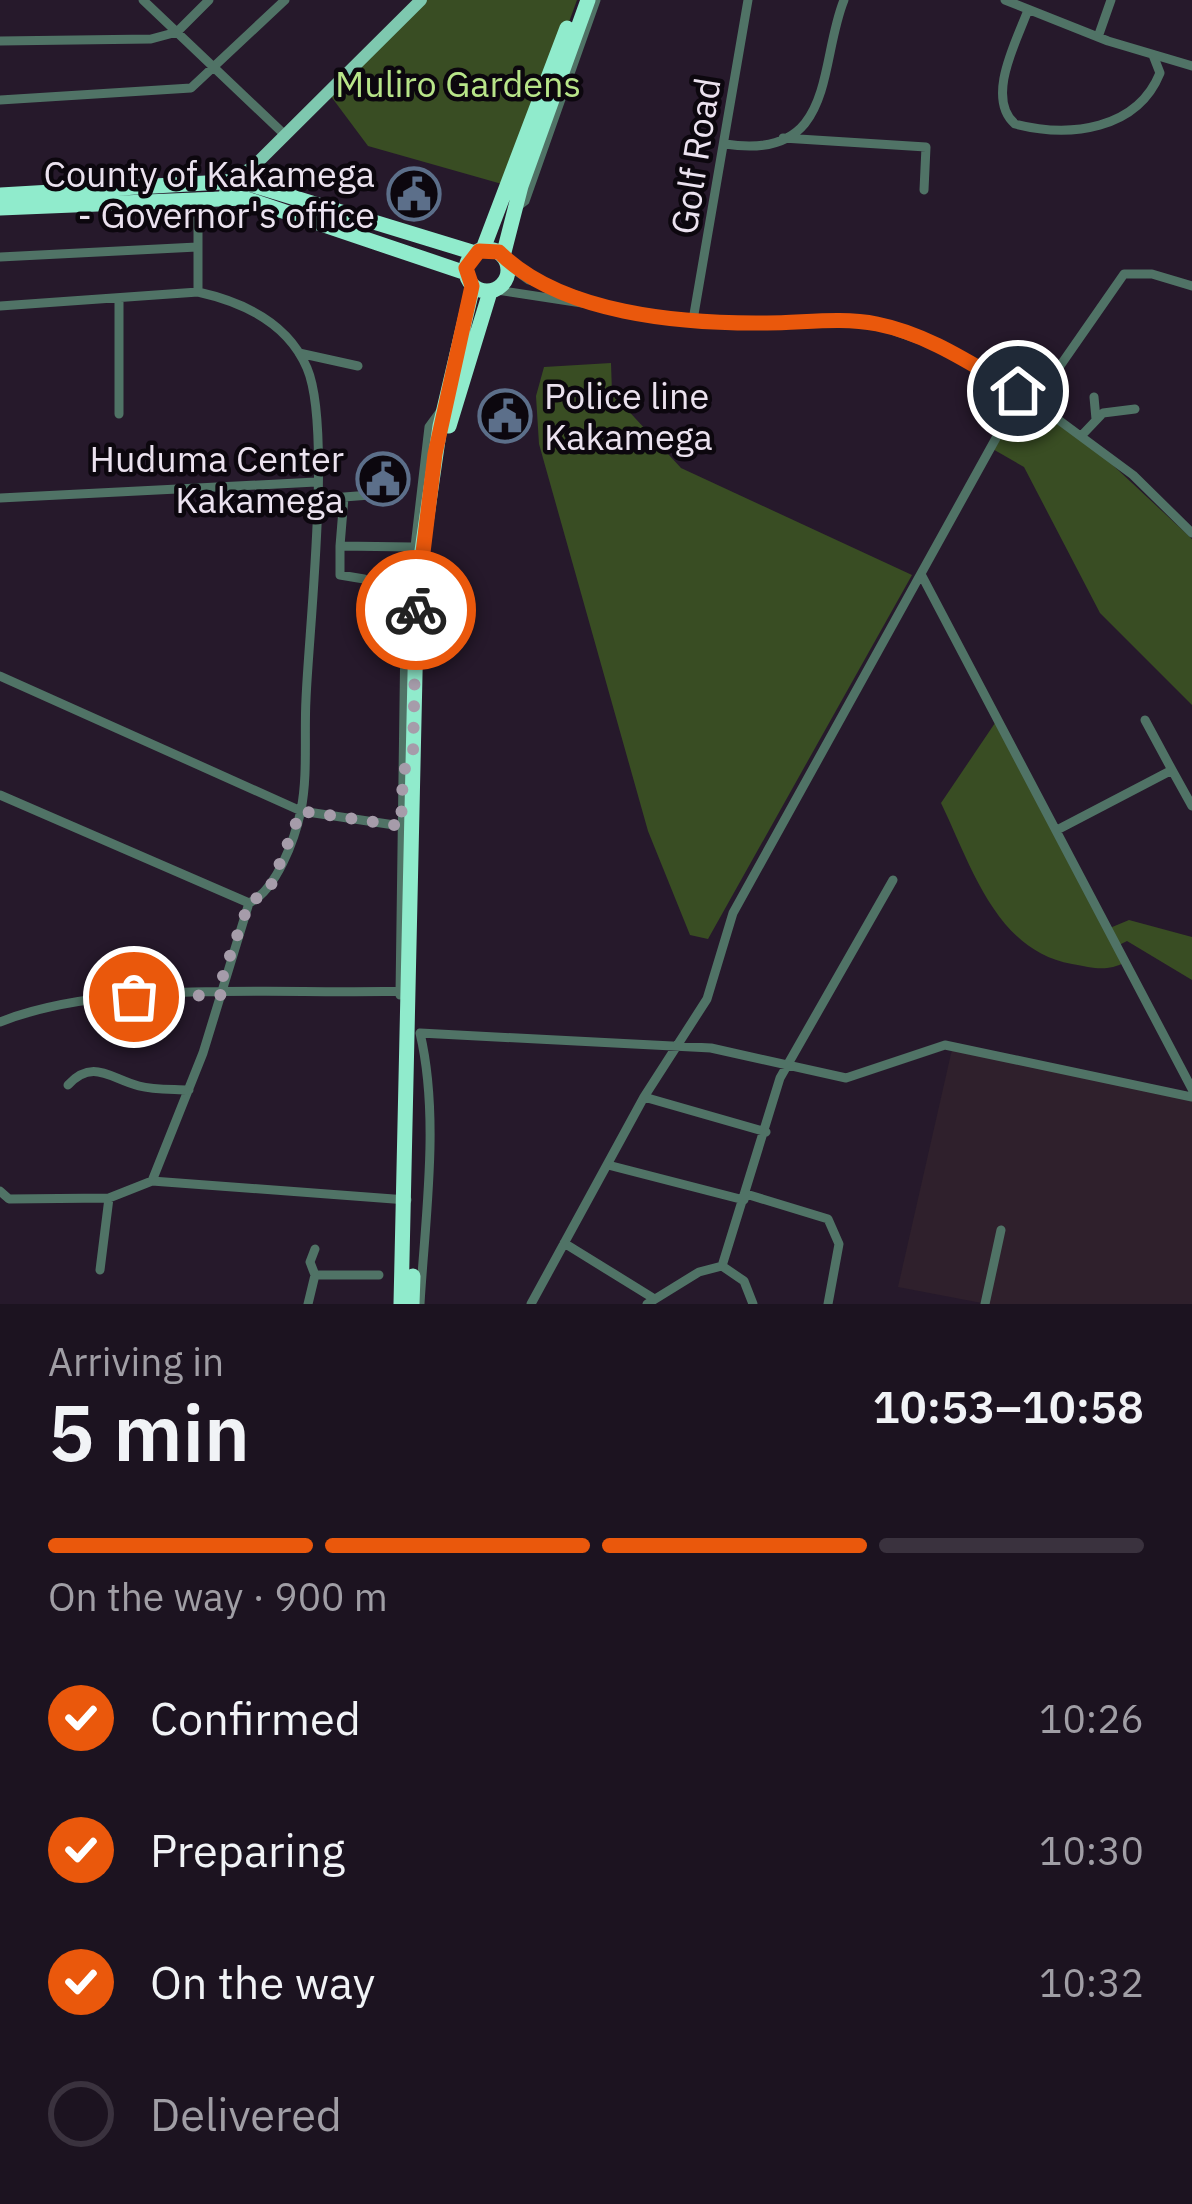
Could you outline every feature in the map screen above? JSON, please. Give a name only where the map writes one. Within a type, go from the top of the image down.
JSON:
[{"type":"highway","points":[[401,1304],[417,585],[443,410],[469,280],[578,0]]},
{"type":"highway","points":[[416,1304],[428,569],[449,428],[494,291],[507,279],[514,210],[592,0]]},
{"type":"highway","points":[[127,194],[198,197],[249,183],[416,244],[479,251],[506,260]]},
{"type":"highway","points":[[0,195],[55,198],[226,188]]},
{"type":"highway","points":[[0,208],[55,198]]},
{"type":"highway","points":[[416,244],[494,291]]},
{"type":"main road","points":[[226,188],[249,183],[285,135],[421,0]]},
{"type":"street","points":[[143,0],[285,135]]},
{"type":"street","points":[[0,41],[151,39],[178,32],[209,0]]},
{"type":"street","points":[[0,100],[191,88],[285,0]]},
{"type":"street","name":"Golf Road","points":[[693,320],[748,0]]},
{"type":"street","points":[[783,138],[814,112],[826,88],[844,0]]},
{"type":"street","points":[[1005,0],[1098,37],[1192,66]]},
{"type":"street","points":[[1098,37],[1111,0]]},
{"type":"street","points":[[1028,10],[1003,88],[1004,112],[1015,124],[1107,125],[1130,115],[1152,94],[1160,73],[1153,55]]},
{"type":"street","points":[[725,144],[741,147],[783,138],[926,147],[924,190]]},
{"type":"street","points":[[198,197],[198,292]]},
{"type":"street","points":[[0,257],[197,247]]},
{"type":"street","points":[[506,260],[547,288],[619,307]]},
{"type":"street","points":[[531,1304],[644,1097],[716,982],[733,913],[1023,396],[1053,376],[1124,274],[1152,274],[1192,286]]},
{"type":"street","points":[[494,291],[693,320],[872,323],[938,346],[1083,434],[1192,533]]},
{"type":"street","points":[[0,306],[198,292],[264,317],[299,353],[313,387],[316,482],[301,811],[269,890],[249,903],[223,975],[223,995],[152,1181]]},
{"type":"street","points":[[118,298],[119,414]]},
{"type":"street","points":[[299,353],[358,366]]},
{"type":"street","points":[[1094,398],[1096,419]]},
{"type":"street","points":[[1083,434],[1103,412],[1135,409]]},
{"type":"street","points":[[0,1191],[9,1199],[109,1198],[152,1181],[403,1199],[401,826],[412,547],[429,427],[443,410]]},
{"type":"street","points":[[0,498],[316,482]]},
{"type":"street","points":[[364,579],[340,575],[340,546],[344,497],[370,495]]},
{"type":"street","points":[[340,546],[412,547]]},
{"type":"street","points":[[922,576],[1192,1093]]},
{"type":"street","points":[[0,676],[301,811],[401,826]]},
{"type":"street","points":[[1145,720],[1192,806]]},
{"type":"street","points":[[403,772],[413,755]]},
{"type":"street","points":[[1058,830],[1172,770]]},
{"type":"street","points":[[0,795],[249,903]]},
{"type":"street","points":[[564,1243],[650,1301],[722,1266],[788,1066],[893,880]]},
{"type":"street","points":[[0,1022],[92,1001],[400,991]]},
{"type":"street","points":[[420,1033],[677,1046],[859,1077],[945,1045],[1192,1093]]},
{"type":"street","points":[[68,1085],[92,1070],[110,1072],[143,1088],[189,1090]]},
{"type":"street","points":[[644,1097],[766,1132]]},
{"type":"street","points":[[608,1165],[828,1219],[838,1244],[828,1304]]},
{"type":"street","points":[[100,1270],[109,1198]]},
{"type":"street","points":[[986,1304],[1001,1230]]},
{"type":"street","points":[[308,1304],[315,1249]]},
{"type":"street","points":[[722,1266],[744,1281],[753,1304]]},
{"type":"street","points":[[315,1275],[379,1275]]},
{"type":"shaded area","points":[[953,1045],[1192,1099],[1192,1304],[987,1304],[898,1287]]},
{"type":"green space","name":"Muliro Gardens","points":[[421,0],[577,0],[509,186],[368,146],[327,91]]},
{"type":"green space","points":[[611,363],[612,393],[681,468],[912,575],[708,939],[690,935],[648,831],[539,444],[536,396],[544,367]]},
{"type":"green space","points":[[1022,396],[1087,441],[1192,539],[1192,705],[1100,613],[1024,467],[991,448]]},
{"type":"green space","points":[[995,723],[1105,930],[1129,920],[1192,937],[1192,980],[1127,941],[1117,946],[1126,962],[1119,965],[1072,964],[1046,956],[1005,924],[976,878],[941,803]]},
{"type":"way so far","points":[[134,997],[223,995],[223,975],[249,903],[269,890],[301,811],[370,825],[401,826],[403,772],[413,755],[416,610]]},
{"type":"place","name":"County of Kakamega - Governor's office","points":[[414,194]]},
{"type":"place","name":"Police line Kakamega","points":[[505,416]]},
{"type":"place","name":"Huduma Center Kakamega","points":[[383,479]]},
{"type":"route","points":[[416,610],[435,454],[468,315],[472,286],[466,268],[479,251],[499,252],[508,265],[547,288],[656,314],[765,323],[853,321],[893,328],[938,346],[1018,391]]}]
